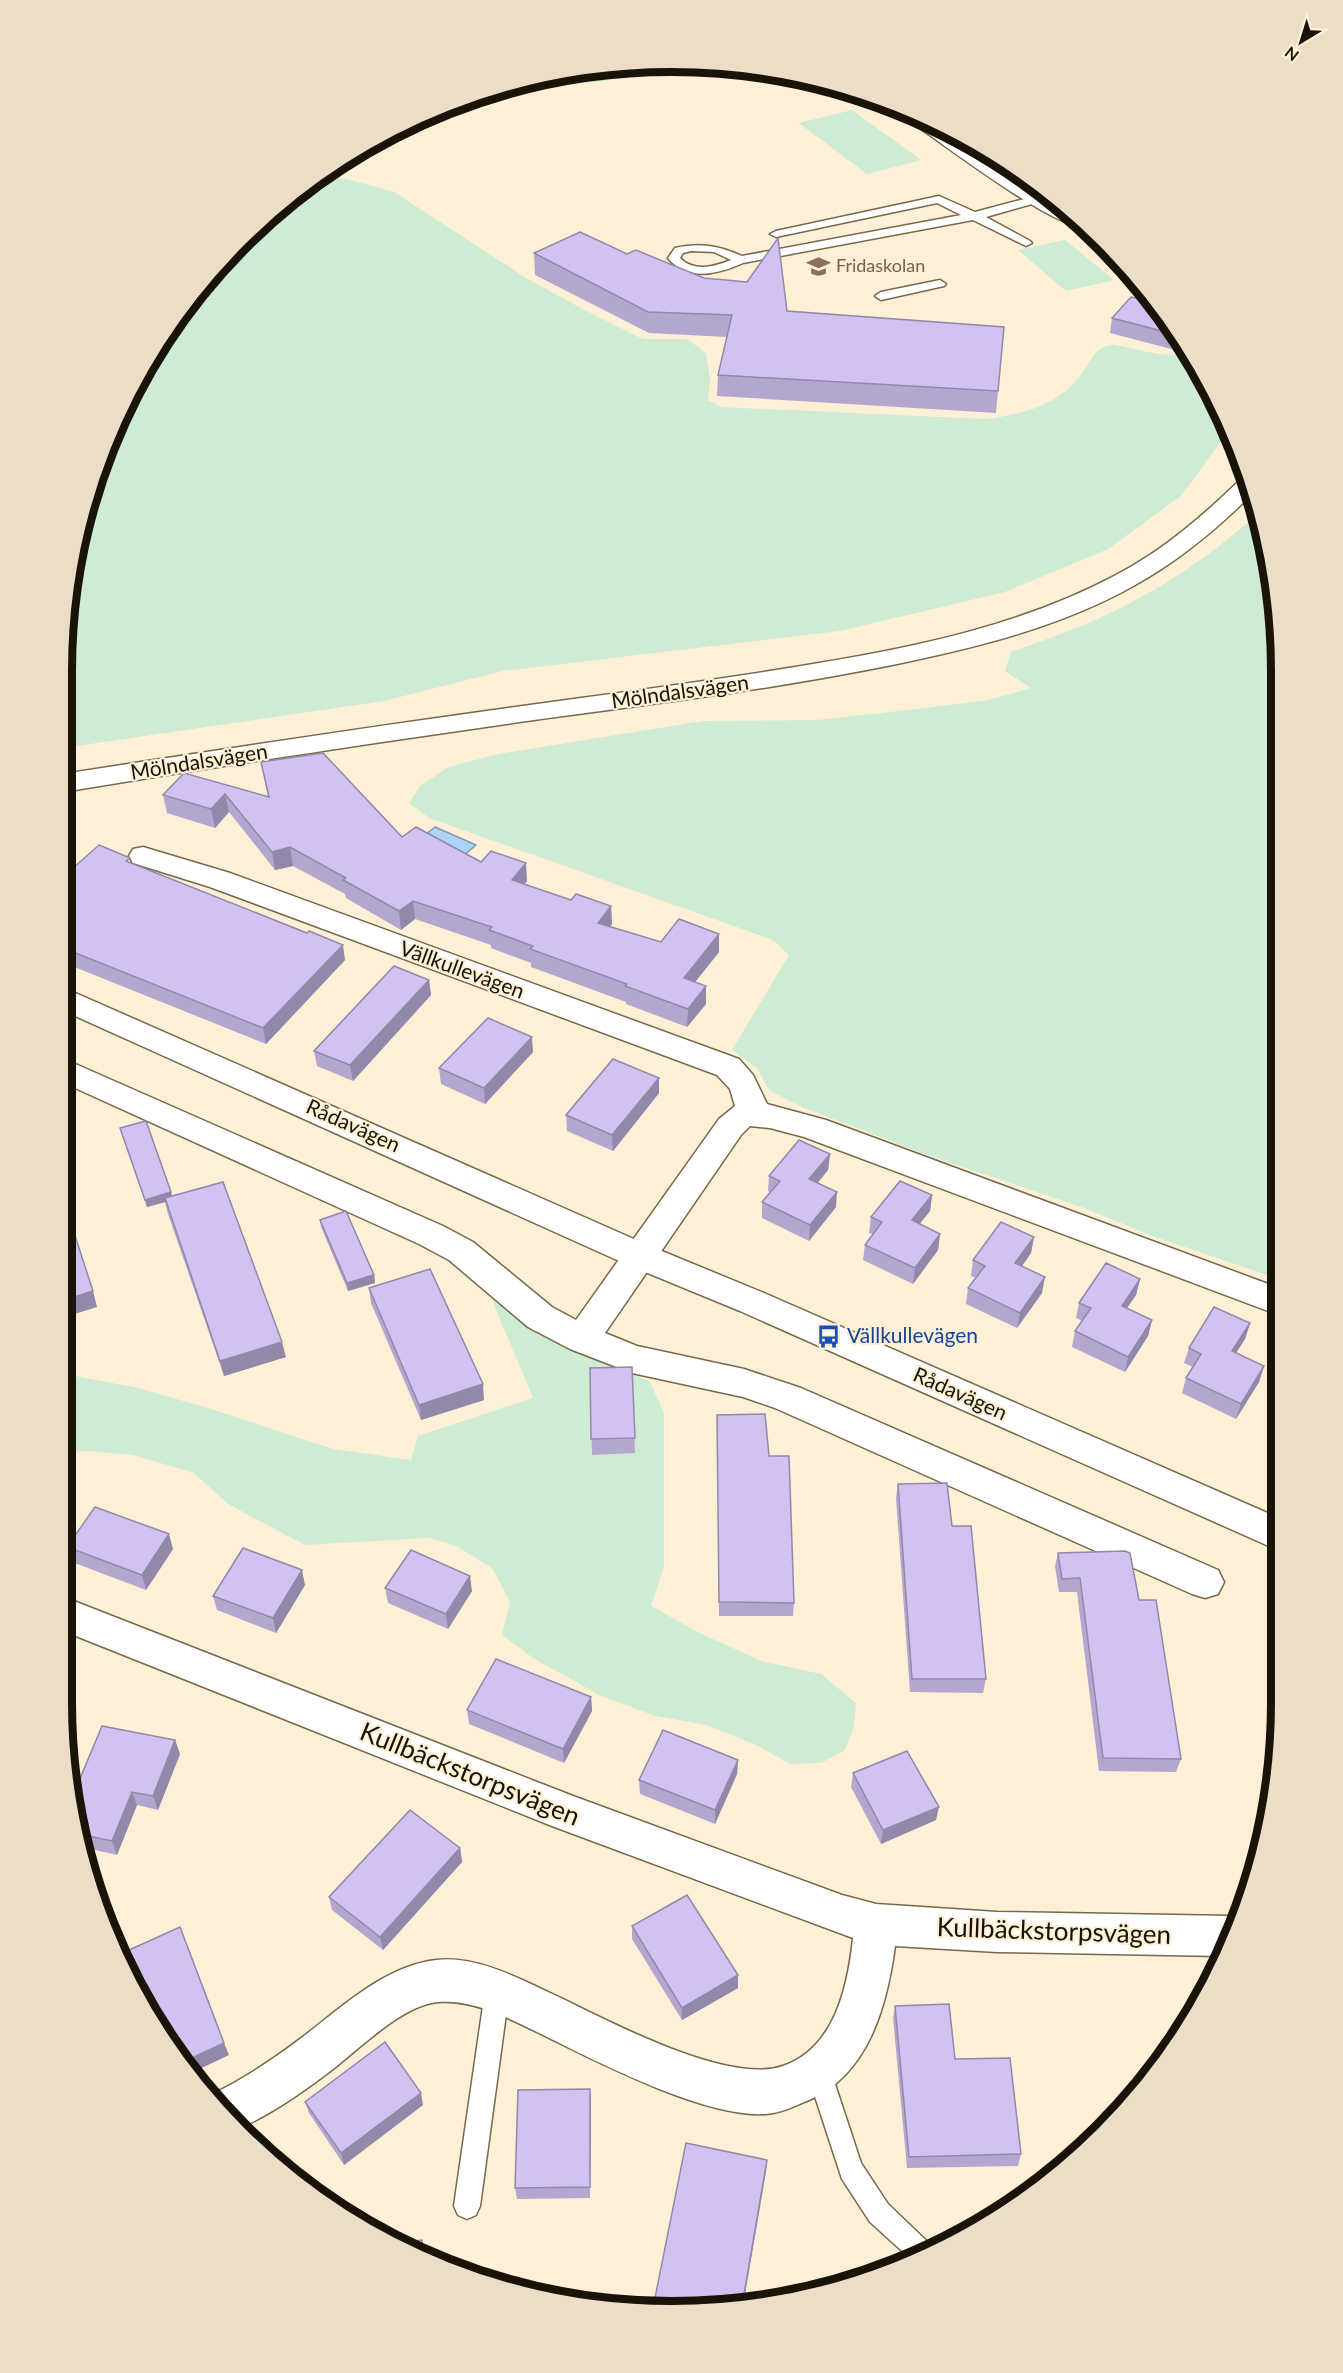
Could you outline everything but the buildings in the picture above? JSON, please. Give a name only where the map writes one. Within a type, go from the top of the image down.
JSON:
[{"type":"street","points":[[968,150],[1025,188]]},
{"type":"street","name":"Mölndalsvägen","points":[[72,782],[809,674],[940,649],[1006,631],[1099,595],[1136,576],[1190,540],[1226,509],[1243,491]]},
{"type":"street","name":"Vällkullevägen","points":[[143,856],[230,884],[728,1067],[740,1078],[751,1101],[752,1114]]},
{"type":"street","name":"Rådavägen","points":[[72,1003],[640,1256],[752,1302],[1271,1530]]},
{"type":"street","points":[[72,1074],[432,1234],[461,1251],[540,1317],[582,1339],[632,1359],[744,1383],[788,1398],[1205,1582]]},
{"type":"street","points":[[582,1339],[730,1127],[742,1115],[752,1114],[774,1117],[815,1128],[1271,1299]]},
{"type":"street","name":"Kullbäckstorpsvägen","points":[[72,1617],[567,1813],[842,1915],[876,1924],[997,1932],[1223,1936]]},
{"type":"street","points":[[232,2109],[302,2064],[379,2008],[413,1987],[435,1981],[457,1982],[497,1992],[663,2066],[723,2088],[763,2093],[794,2085],[819,2072],[847,2040],[867,1993],[876,1924]]},
{"type":"lane","points":[[776,234],[939,199],[948,206],[1026,243]]},
{"type":"lane","points":[[741,260],[716,249],[701,248],[679,250],[674,258],[684,267],[696,270],[720,268],[741,260],[886,235],[1040,199]]},
{"type":"lane","points":[[881,296],[940,284]]},
{"type":"lane","points":[[467,2206],[497,1992]]},
{"type":"lane","points":[[819,2072],[851,2170],[879,2213],[917,2248]]},
{"type":"green space","points":[[678,72],[530,89],[593,77]]},
{"type":"green space","points":[[852,110],[921,160],[867,174],[799,123]]},
{"type":"green space","points":[[333,177],[394,192],[526,278],[643,339],[687,339],[706,353],[710,380],[708,400],[721,407],[984,419],[1012,415],[1038,407],[1062,394],[1082,373],[1096,352],[1113,345],[1148,352],[1180,354],[1209,406],[1223,438],[1181,496],[1108,549],[1005,592],[840,631],[503,671],[384,701],[72,747],[73,632],[77,593],[92,516],[118,442],[134,406],[173,338],[221,276],[276,221]]},
{"type":"green space","points":[[1065,240],[1114,280],[1066,291],[1018,250]]},
{"type":"green space","points":[[1252,519],[1266,593],[1270,632],[1271,1276],[1155,1237],[1084,1208],[930,1156],[802,1107],[769,1090],[757,1068],[732,1050],[789,955],[773,940],[429,818],[409,803],[421,785],[449,767],[498,754],[703,721],[817,720],[988,700],[1031,688],[1005,671],[1011,652],[1115,611],[1180,574]]},
{"type":"green space","points":[[492,1300],[549,1334],[650,1382],[664,1413],[664,1567],[651,1606],[700,1633],[761,1661],[821,1674],[856,1703],[854,1727],[844,1751],[821,1763],[790,1764],[756,1745],[707,1725],[655,1716],[599,1695],[533,1658],[502,1635],[510,1602],[493,1569],[456,1546],[428,1538],[305,1545],[228,1504],[194,1473],[133,1455],[72,1452],[72,1375],[138,1388],[208,1408],[333,1449],[411,1460],[418,1436],[533,1398]]},
{"type":"water","points":[[435,827],[476,845],[462,857],[421,838]]},
{"type":"place","name":"Fridaskolan","points":[[818,266]]},
{"type":"place","name":"Vällkullevägen","points":[[829,1336]]}]
